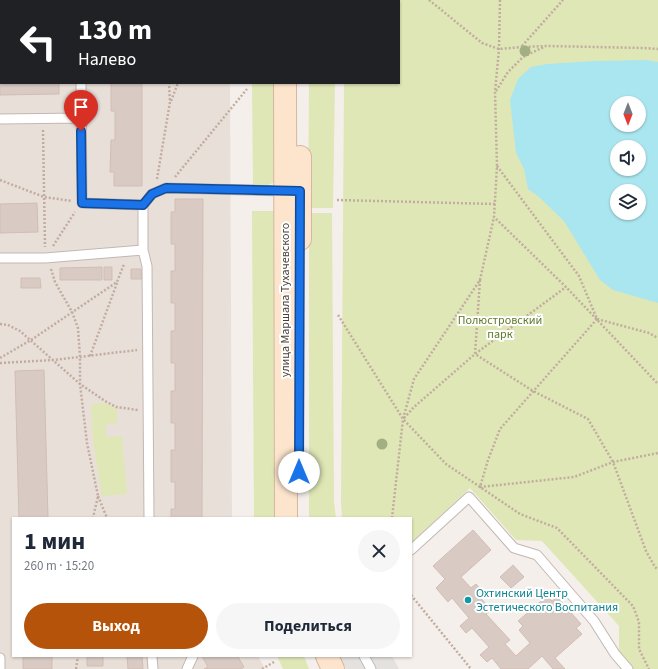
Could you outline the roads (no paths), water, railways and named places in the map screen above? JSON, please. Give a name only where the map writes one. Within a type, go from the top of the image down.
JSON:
[{"type":"street","name":"улица Маршала Тухачевского","points":[[285,84],[292,191],[299,517]]},
{"type":"street","name":"улица Маршала Тухачевского","points":[[286,517],[292,191],[300,84]]},
{"type":"street","points":[[316,657],[321,669]]},
{"type":"street","points":[[327,657],[333,669]]},
{"type":"lane","points":[[80,84],[82,203],[143,205]]},
{"type":"lane","points":[[0,119],[81,118]]},
{"type":"lane","points":[[149,517],[147,266],[142,250],[143,205],[155,192],[166,188],[292,191]]},
{"type":"lane","points":[[0,258],[46,258],[142,250]]},
{"type":"lane","points":[[412,549],[469,497],[514,548],[537,555],[594,621],[615,654],[628,669]]},
{"type":"lane","points":[[152,657],[153,669]]},
{"type":"lane","points":[[187,669],[193,657]]},
{"type":"lane","points":[[365,657],[371,669]]},
{"type":"lane","points":[[0,658],[0,669]]},
{"type":"water","points":[[647,60],[658,62],[658,303],[613,290],[600,280],[564,221],[539,197],[528,189],[524,169],[516,153],[510,100],[518,79],[531,67],[547,64]]},
{"type":"place","name":"Охтинский Центр Эстетического Воспитания","points":[[468,600]]},
{"type":"park label","name":"Полюстровский парк","points":[[500,327]]}]
